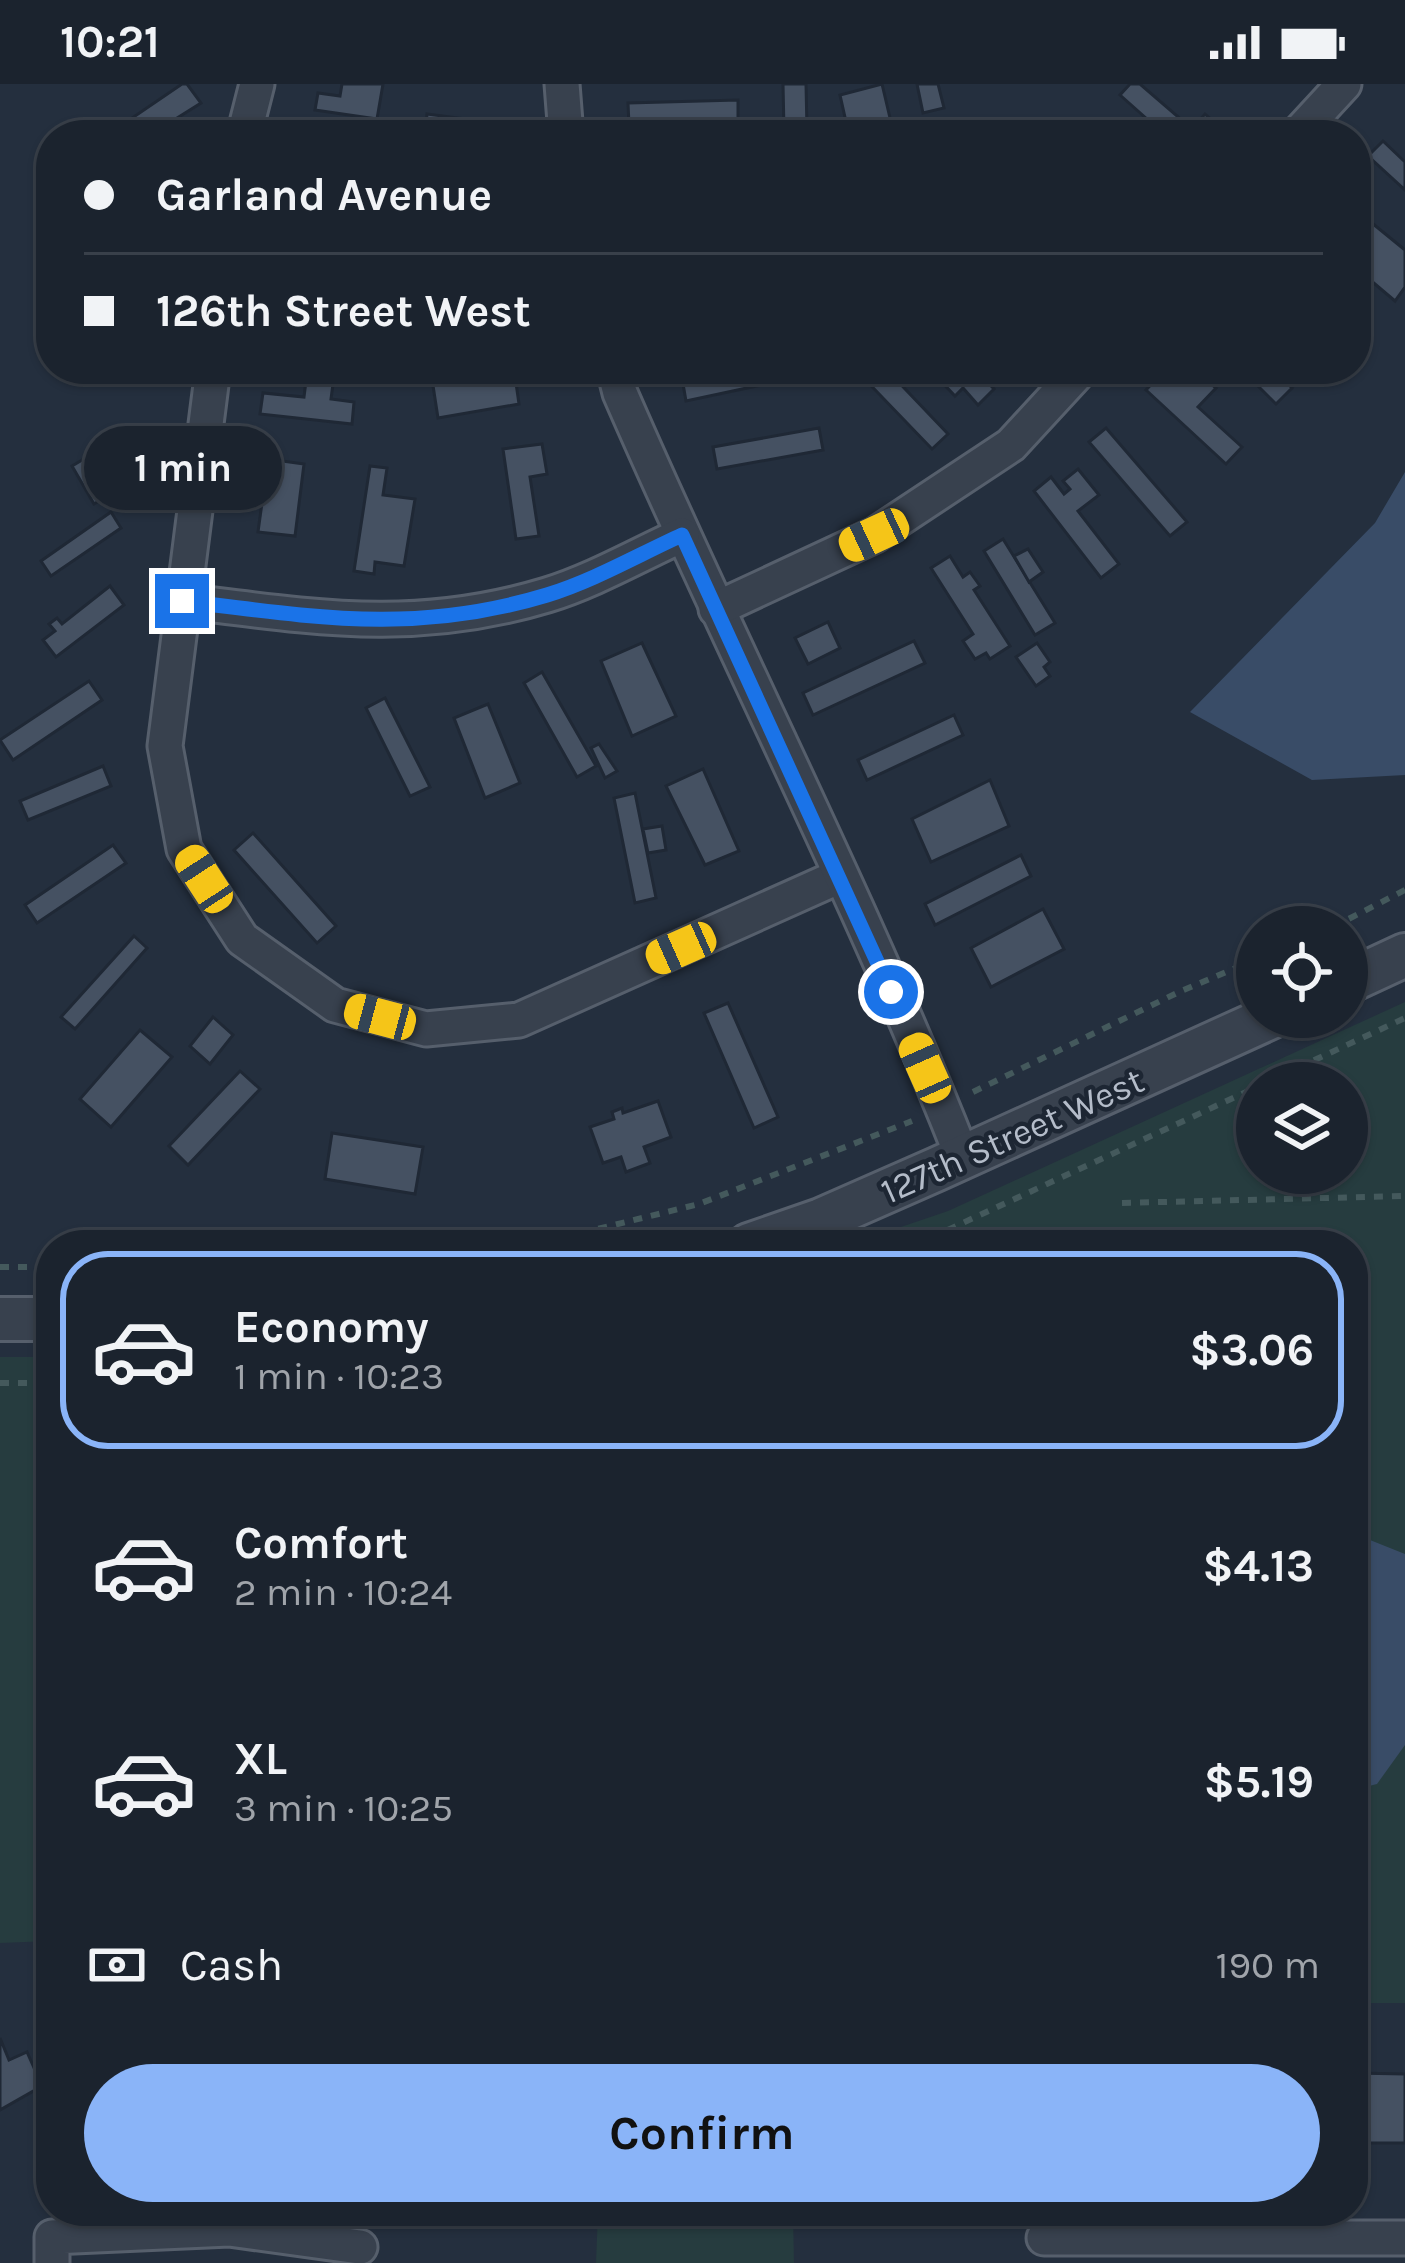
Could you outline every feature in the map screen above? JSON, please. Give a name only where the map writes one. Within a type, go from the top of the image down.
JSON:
[{"type":"street","points":[[248,120],[257,84]]},
{"type":"street","points":[[562,84],[565,120]]},
{"type":"street","points":[[1311,120],[1344,84]]},
{"type":"street","points":[[211,384],[165,746],[184,849],[242,939],[334,1005],[425,1029],[519,1020],[840,876]]},
{"type":"street","points":[[620,384],[682,535],[840,876],[962,1156]]},
{"type":"street","points":[[716,609],[874,535],[1011,445],[1067,384]]},
{"type":"street","points":[[182,601],[351,621],[447,618],[550,594],[682,535]]},
{"type":"street","points":[[1368,972],[1405,955]]},
{"type":"street","name":"127th Street West","points":[[792,1230],[1236,1033]]},
{"type":"street","points":[[0,1319],[36,1319]]},
{"type":"street","points":[[52,2263],[52,2237],[230,2229],[360,2247]]},
{"type":"street","points":[[1044,2238],[1405,2238]]},
{"type":"path","points":[[1368,909],[1405,890]]},
{"type":"path","points":[[594,1230],[700,1204],[942,1107],[1236,968]]},
{"type":"path","points":[[1310,1062],[1405,1018]]},
{"type":"path","points":[[947,1230],[1236,1097]]},
{"type":"path","points":[[1122,1203],[1405,1196]]},
{"type":"path","points":[[0,1268],[36,1267]]},
{"type":"path","points":[[0,1383],[36,1383]]},
{"type":"green space","points":[[1405,1002],[1405,2003],[1368,2003],[1368,1230],[892,1230],[948,1211],[1236,1079],[1236,1194],[1368,1194],[1368,1062],[1274,1062],[1326,1038],[1368,1038],[1368,1019]]},
{"type":"green space","points":[[0,1357],[36,1357],[36,1942],[0,1943]]},
{"type":"green space","points":[[597,2226],[793,2226],[794,2263],[596,2263]]},
{"type":"water","points":[[1405,472],[1405,775],[1312,780],[1190,712],[1375,523]]},
{"type":"water","points":[[1368,1539],[1405,1554],[1405,1745],[1377,1784],[1368,1786]]},
{"type":"building","points":[[182,84],[201,103],[174,120],[129,120]]},
{"type":"building","points":[[342,84],[383,84],[377,119],[315,110],[318,93],[340,96]]},
{"type":"building","points":[[783,84],[806,84],[807,120],[784,120]]},
{"type":"building","points":[[882,84],[890,120],[846,120],[840,95]]},
{"type":"building","points":[[917,84],[938,84],[944,108],[923,113]]},
{"type":"building","points":[[1130,84],[1140,84],[1182,120],[1148,120],[1120,95]]},
{"type":"building","points":[[738,100],[738,120],[629,120],[628,103]]},
{"type":"building","points":[[427,114],[473,120],[426,120]]},
{"type":"building","points":[[1383,141],[1405,162],[1405,190],[1371,159]]},
{"type":"building","points":[[1371,222],[1405,250],[1405,287],[1395,301],[1371,281]]},
{"type":"building","points":[[306,384],[333,384],[331,399],[354,402],[352,424],[260,414],[263,393],[304,397]]},
{"type":"building","points":[[433,384],[516,384],[519,404],[438,418]]},
{"type":"building","points":[[683,384],[766,384],[686,401]]},
{"type":"building","points":[[869,384],[900,384],[948,434],[932,449]]},
{"type":"building","points":[[944,384],[989,384],[994,389],[978,405],[963,388],[955,396]]},
{"type":"building","points":[[1152,384],[1211,384],[1216,388],[1198,407],[1242,447],[1226,464],[1146,390]]},
{"type":"building","points":[[1256,384],[1292,388],[1276,404]]},
{"type":"building","points":[[136,428],[147,447],[111,469],[122,487],[94,504],[72,466]]},
{"type":"building","points":[[819,428],[823,450],[717,469],[713,447]]},
{"type":"building","points":[[1106,428],[1187,522],[1170,536],[1089,442]]},
{"type":"building","points":[[542,444],[547,474],[530,477],[539,536],[516,539],[503,449]]},
{"type":"building","points":[[268,459],[304,464],[295,536],[258,532]]},
{"type":"building","points":[[370,466],[387,468],[383,495],[415,499],[404,566],[375,562],[374,574],[354,571]]},
{"type":"building","points":[[1078,469],[1099,495],[1078,511],[1119,564],[1101,578],[1034,491],[1051,477],[1064,494],[1070,489],[1063,481]]},
{"type":"building","points":[[111,512],[121,528],[51,576],[41,561]]},
{"type":"building","points":[[1003,539],[1055,623],[1035,635],[984,551]]},
{"type":"building","points":[[1028,549],[1043,572],[1029,582],[1014,556]]},
{"type":"building","points":[[950,556],[963,577],[970,572],[980,586],[974,590],[1010,646],[990,659],[986,653],[975,659],[963,641],[973,634],[931,568]]},
{"type":"building","points":[[110,586],[124,605],[56,657],[43,640],[55,631],[49,624],[57,618],[62,624]]},
{"type":"building","points":[[828,622],[840,648],[808,664],[795,638]]},
{"type":"building","points":[[914,641],[925,663],[813,715],[803,693]]},
{"type":"building","points":[[642,643],[676,716],[632,736],[601,661]]},
{"type":"building","points":[[1037,643],[1050,662],[1044,667],[1050,676],[1036,686],[1016,657]]},
{"type":"building","points":[[542,672],[596,766],[577,777],[524,683]]},
{"type":"building","points":[[89,681],[102,700],[13,760],[0,740]]},
{"type":"building","points":[[385,698],[430,787],[410,796],[366,708]]},
{"type":"building","points":[[488,704],[520,783],[485,798],[454,718]]},
{"type":"building","points":[[954,715],[963,735],[867,780],[858,760]]},
{"type":"building","points":[[599,744],[617,771],[605,778],[591,748]]},
{"type":"building","points":[[103,766],[111,786],[28,820],[20,801]]},
{"type":"building","points":[[703,769],[739,851],[705,865],[666,786]]},
{"type":"building","points":[[990,780],[1009,826],[931,862],[912,819]]},
{"type":"building","points":[[635,793],[656,898],[635,903],[614,798]]},
{"type":"building","points":[[662,826],[666,850],[648,853],[643,829]]},
{"type":"building","points":[[253,833],[336,926],[317,943],[234,850]]},
{"type":"building","points":[[113,845],[126,863],[37,923],[25,905]]},
{"type":"building","points":[[1021,855],[1031,876],[935,925],[925,904]]},
{"type":"building","points":[[1043,909],[1064,949],[991,987],[971,948]]},
{"type":"building","points":[[134,936],[147,948],[75,1029],[61,1017]]},
{"type":"building","points":[[728,1003],[778,1117],[754,1128],[704,1013]]},
{"type":"building","points":[[213,1017],[233,1035],[210,1064],[190,1046]]},
{"type":"building","points":[[140,1030],[172,1057],[111,1127],[80,1099]]},
{"type":"building","points":[[240,1071],[260,1089],[188,1165],[169,1146]]},
{"type":"building","points":[[658,1101],[671,1137],[644,1147],[650,1163],[626,1172],[621,1157],[603,1163],[590,1127],[614,1119],[612,1112],[622,1108],[623,1113]]},
{"type":"building","points":[[332,1133],[423,1147],[415,1194],[325,1179]]},
{"type":"building","points":[[0,2038],[9,2060],[27,2052],[36,2072],[36,2089],[0,2110]]},
{"type":"building","points":[[1368,2073],[1405,2074],[1405,2143],[1368,2143]]},
{"type":"route","points":[[182,601],[351,621],[447,618],[550,594],[682,535],[891,992]]}]
